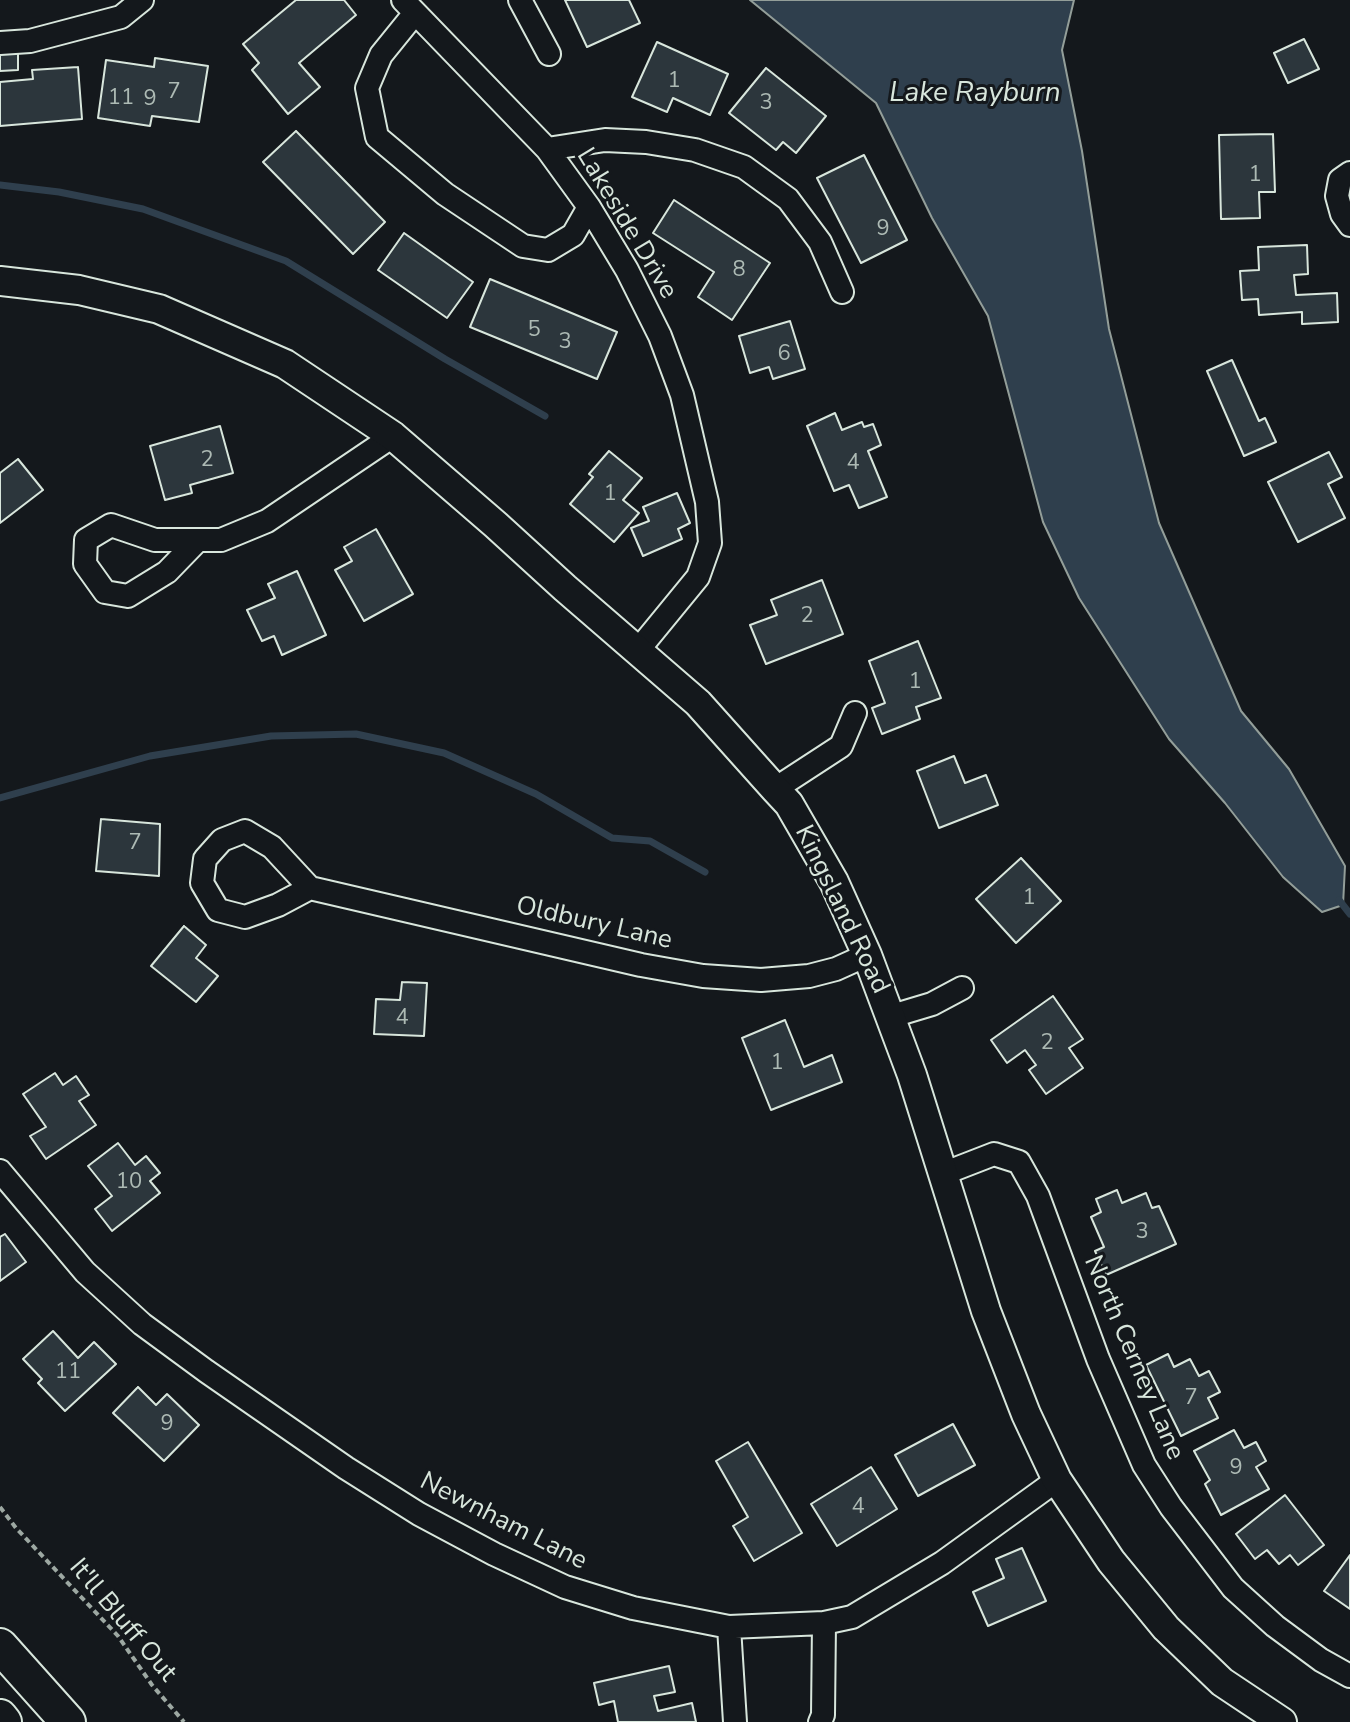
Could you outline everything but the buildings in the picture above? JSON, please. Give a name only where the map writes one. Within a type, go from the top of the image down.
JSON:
[{"type":"main road","points":[[0,1646],[68,1722]]},
{"type":"main road","points":[[0,1717],[4,1722]]},
{"type":"street","points":[[0,43],[30,41],[121,17],[142,0]]},
{"type":"street","points":[[520,0],[549,54]]},
{"type":"street","points":[[409,7],[381,55],[367,88],[377,137],[445,194],[523,246],[548,250],[573,235],[589,207]]},
{"type":"street","name":"Lakeside Drive","points":[[409,7],[547,149],[589,207],[627,270],[660,336],[682,395],[707,502],[710,543],[698,577],[639,649]]},
{"type":"street","points":[[547,149],[605,140],[646,142],[695,150],[744,167],[788,199],[820,242],[842,292]]},
{"type":"street","points":[[1350,173],[1340,180],[1337,196],[1342,214],[1350,225]]},
{"type":"street","name":"Kingsland Road","points":[[0,281],[79,290],[159,309],[285,364],[393,436],[639,649],[698,703],[789,804],[834,882],[892,1016],[945,1173],[986,1311],[1026,1414],[1057,1480],[1111,1561],[1166,1628],[1222,1682],[1282,1722]]},
{"type":"street","points":[[198,540],[167,572],[128,596],[105,592],[85,564],[86,540],[111,525],[155,540],[198,540],[221,540],[267,521],[393,436]]},
{"type":"street","points":[[775,789],[841,746],[855,713]]},
{"type":"street","points":[[245,831],[272,847],[310,888],[278,905],[245,917],[218,910],[202,883],[205,859],[222,840],[245,831]]},
{"type":"street","name":"Oldbury Lane","points":[[310,888],[641,965],[703,976],[761,980],[809,976],[836,969],[867,955]]},
{"type":"street","points":[[892,1016],[932,1004],[962,988]]},
{"type":"street","name":"North Cerney Lane","points":[[945,1173],[994,1154],[1019,1162],[1038,1196],[1098,1359],[1144,1465],[1171,1507],[1233,1588],[1275,1626],[1321,1660],[1350,1676]]},
{"type":"street","name":"Newnham Lane","points":[[0,1171],[85,1272],[142,1324],[346,1468],[419,1514],[494,1554],[565,1587],[633,1608],[729,1627],[824,1623],[852,1617],[942,1563],[1057,1480]]},
{"type":"street","points":[[820,1722],[823,1715],[824,1623]]},
{"type":"street","points":[[729,1627],[735,1722]]},
{"type":"path","name":"It'll Bluff Out","points":[[0,1507],[118,1636],[152,1685],[184,1722]]},
{"type":"water","name":"Lake Rayburn","points":[[750,0],[1074,0],[1062,50],[1082,151],[1109,329],[1159,523],[1241,711],[1289,769],[1345,866],[1343,905],[1322,912],[1283,877],[1225,803],[1169,739],[1079,598],[1043,522],[988,316],[932,218],[876,103]]},
{"type":"waterway","points":[[0,185],[59,192],[143,209],[286,261],[445,359],[545,416]]},
{"type":"waterway","points":[[0,798],[150,756],[271,736],[356,734],[444,753],[536,794],[612,838],[650,841],[705,872]]},
{"type":"waterway","points":[[1339,900],[1350,914]]}]
